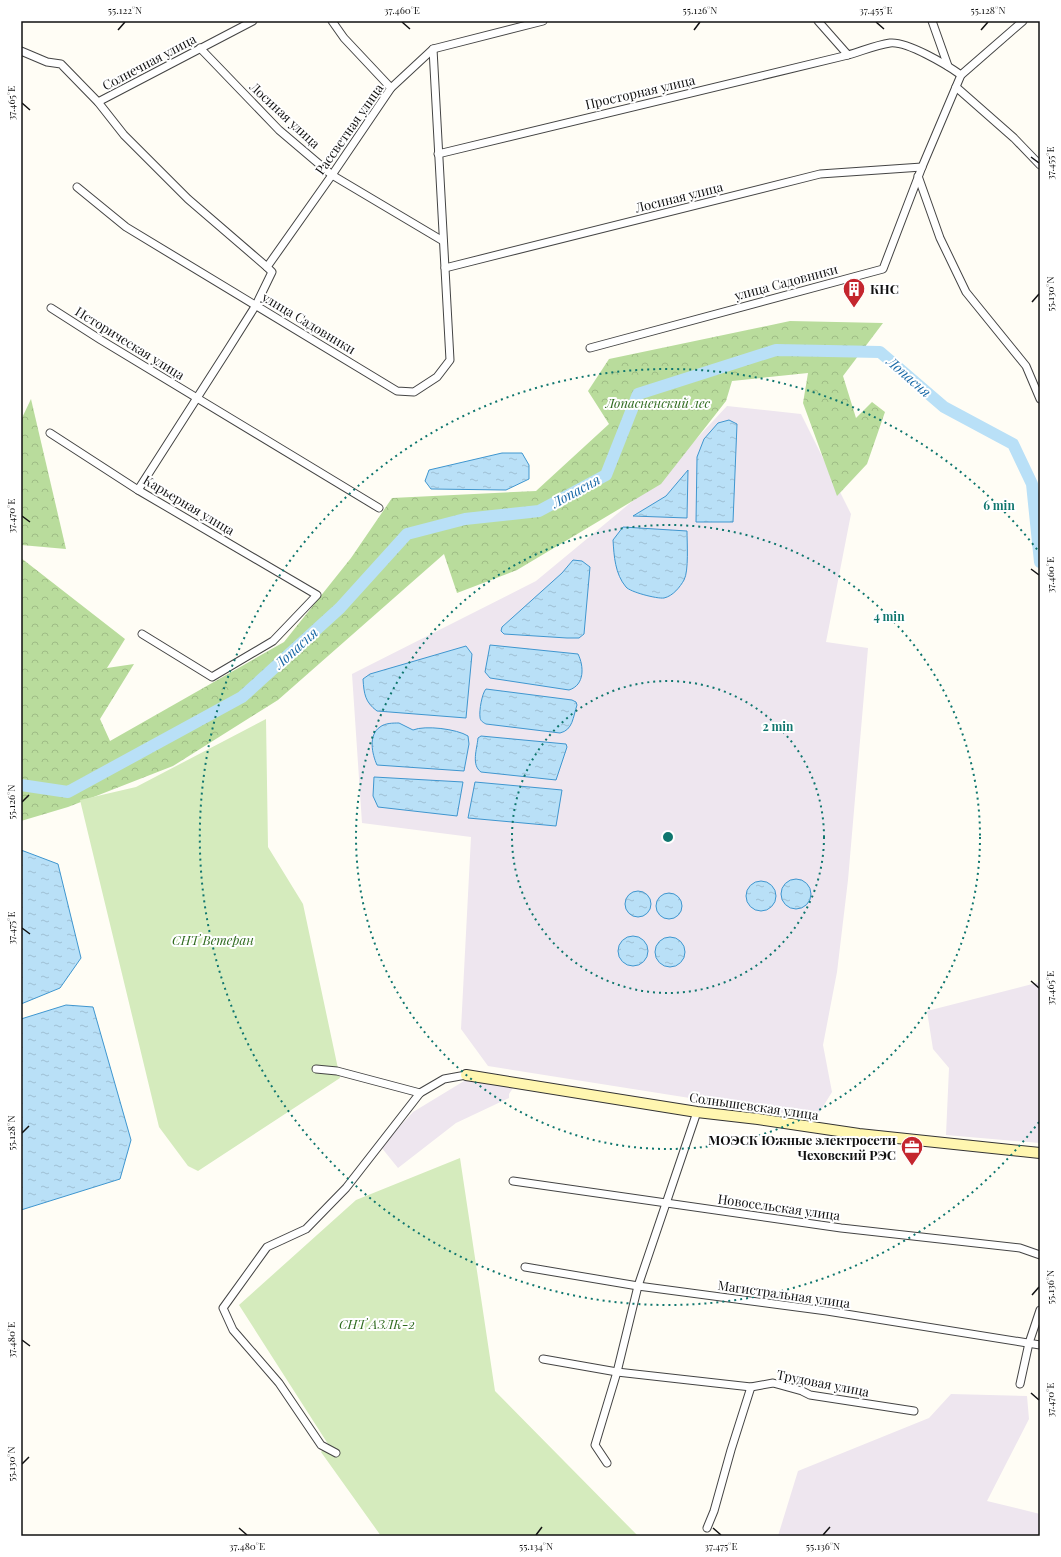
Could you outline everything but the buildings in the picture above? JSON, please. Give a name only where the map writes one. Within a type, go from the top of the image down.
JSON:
[{"type":"street","name":"Солнечная улица","points":[[98,102],[253,21]]},
{"type":"street","points":[[332,21],[344,38],[391,88]]},
{"type":"street","name":"Рассветная улица","points":[[267,267],[391,88],[434,49],[543,21]]},
{"type":"street","points":[[818,21],[848,55]]},
{"type":"street","points":[[932,21],[948,66]]},
{"type":"street","points":[[961,76],[1023,21]]},
{"type":"street","name":"Просторная улица","points":[[438,154],[848,55],[890,43],[903,44],[948,66],[961,76]]},
{"type":"street","name":"Лосиная улица","points":[[200,48],[279,130],[332,175],[443,241]]},
{"type":"street","name":"улица Садовники","points":[[77,187],[126,227],[397,391],[414,392],[437,378],[450,360],[438,154],[434,49]]},
{"type":"street","points":[[21,51],[47,62],[61,64],[98,102],[124,135],[188,199],[272,272],[256,305],[138,490]]},
{"type":"street","name":"улица Садовники","points":[[590,348],[882,269],[918,176],[961,76]]},
{"type":"street","points":[[956,87],[1014,138],[1040,165]]},
{"type":"street","name":"Лосиная улица","points":[[445,268],[820,174],[922,167]]},
{"type":"street","points":[[918,176],[940,238],[966,292],[1026,366],[1040,399]]},
{"type":"street","name":"Историческая улица","points":[[51,308],[196,398],[379,508]]},
{"type":"street","name":"Карьерная улица","points":[[50,432],[138,490],[317,595],[273,641],[212,677],[142,634]]},
{"type":"street","points":[[316,1069],[337,1072],[420,1093]]},
{"type":"street","points":[[336,1452],[321,1445],[279,1383],[233,1330],[223,1308],[267,1248],[306,1229],[346,1188],[420,1093],[444,1079],[466,1075]]},
{"type":"street","name":"Солнышевская улица","points":[[466,1075],[697,1112],[758,1119],[859,1134],[1040,1153]]},
{"type":"street","points":[[607,1463],[595,1445],[617,1372],[638,1286],[668,1202],[697,1112]]},
{"type":"street","name":"Новосельская улица","points":[[514,1181],[841,1228],[1020,1248],[1040,1255]]},
{"type":"street","name":"Магистральная улица","points":[[526,1267],[638,1286],[790,1306],[1040,1345]]},
{"type":"street","points":[[1020,1384],[1029,1343],[1040,1310]]},
{"type":"street","name":"Трудовая улица","points":[[543,1359],[617,1372],[751,1387],[773,1383],[802,1391],[810,1395],[914,1411]]},
{"type":"street","points":[[707,1528],[714,1511],[751,1387]]},
{"type":"shaded area","points":[[727,406],[801,414],[851,514],[826,642],[868,648],[848,880],[837,972],[823,1045],[832,1092],[816,1118],[488,1066],[461,1029],[471,837],[362,823],[352,674],[536,581],[658,480]]},
{"type":"shaded area","points":[[1040,982],[1040,1143],[946,1135],[949,1068],[933,1049],[927,1011]]},
{"type":"shaded area","points":[[469,1078],[515,1085],[509,1094],[509,1098],[456,1123],[398,1168],[381,1147],[413,1112]]},
{"type":"shaded area","points":[[951,1394],[1027,1396],[1029,1419],[987,1501],[1040,1514],[1040,1536],[778,1536],[798,1471],[929,1418]]},
{"type":"green space","name":"Лопасненский лес","points":[[790,321],[883,323],[843,376],[856,418],[872,402],[885,412],[867,464],[837,496],[803,403],[808,373],[732,381],[726,401],[661,484],[517,570],[457,593],[444,554],[278,700],[173,766],[68,807],[21,821],[21,558],[125,639],[107,668],[134,664],[100,719],[110,741],[284,642],[351,558],[392,498],[536,491],[609,424],[588,391],[609,359]]},
{"type":"green space","points":[[31,399],[66,549],[21,545],[21,420]]},
{"type":"green space","name":"СНТ Ветеран","points":[[266,719],[268,847],[303,904],[340,1078],[198,1171],[188,1166],[159,1127],[80,800],[136,787]]},
{"type":"green space","name":"СНТ АЗЛК-2","points":[[460,1158],[495,1391],[638,1536],[381,1536],[321,1452],[328,1444],[239,1305],[356,1200]]},
{"type":"water","points":[[729,420],[737,424],[733,522],[696,522],[697,457],[704,439],[718,423]]},
{"type":"water","points":[[502,453],[522,453],[529,465],[529,479],[506,490],[431,489],[425,481],[429,470]]},
{"type":"water","points":[[688,470],[687,518],[633,516],[666,496]]},
{"type":"water","points":[[623,527],[687,531],[686,576],[676,591],[664,598],[644,595],[626,587],[617,571],[613,540]]},
{"type":"water","points":[[573,560],[582,561],[590,567],[584,634],[579,638],[567,638],[504,634],[501,631],[502,627],[562,573]]},
{"type":"water","points":[[490,645],[578,654],[582,675],[578,684],[569,690],[490,678],[485,672]]},
{"type":"water","points":[[466,646],[472,654],[466,718],[377,711],[368,701],[363,679],[370,674]]},
{"type":"water","points":[[486,689],[572,700],[576,702],[577,705],[570,726],[568,729],[560,733],[486,724],[481,720],[480,707]]},
{"type":"water","points":[[399,723],[413,730],[441,728],[456,731],[468,736],[469,744],[464,771],[377,765],[372,745],[372,740],[376,730],[382,726]]},
{"type":"water","points":[[481,736],[566,744],[567,747],[556,780],[481,772],[476,765],[475,756],[478,738]]},
{"type":"water","points":[[374,777],[463,782],[457,816],[378,807],[373,796]]},
{"type":"water","points":[[475,782],[562,790],[556,826],[468,818]]},
{"type":"water","points":[[21,850],[58,864],[81,958],[60,988],[21,1004]]},
{"type":"water","points":[[796,879],[807,883],[811,894],[807,905],[796,909],[785,905],[781,894],[785,883]]},
{"type":"water","points":[[761,881],[772,885],[776,896],[772,907],[761,911],[750,907],[746,896],[750,885]]},
{"type":"water","points":[[638,891],[647,895],[651,904],[647,913],[638,917],[629,913],[625,904],[629,895]]},
{"type":"water","points":[[669,893],[678,897],[682,906],[678,915],[669,919],[660,915],[656,906],[660,897]]},
{"type":"water","points":[[633,936],[644,940],[648,951],[644,962],[633,966],[622,962],[618,951],[622,940]]},
{"type":"water","points":[[670,937],[681,941],[685,952],[681,963],[670,967],[659,963],[655,952],[659,941]]},
{"type":"water","points":[[66,1005],[93,1007],[131,1140],[120,1179],[21,1210],[21,1019]]},
{"type":"waterway","name":"Лопасня","points":[[21,785],[68,792],[242,697],[340,608],[407,534],[465,519],[539,511],[606,475],[638,394],[776,350],[880,352],[944,407],[1013,444],[1032,484],[1040,562]]},
{"type":"place","name":"КНС","points":[[854,308]]},
{"type":"place","name":"МОЭСК Южные электросети Чеховский РЭС","points":[[912,1166]]}]
